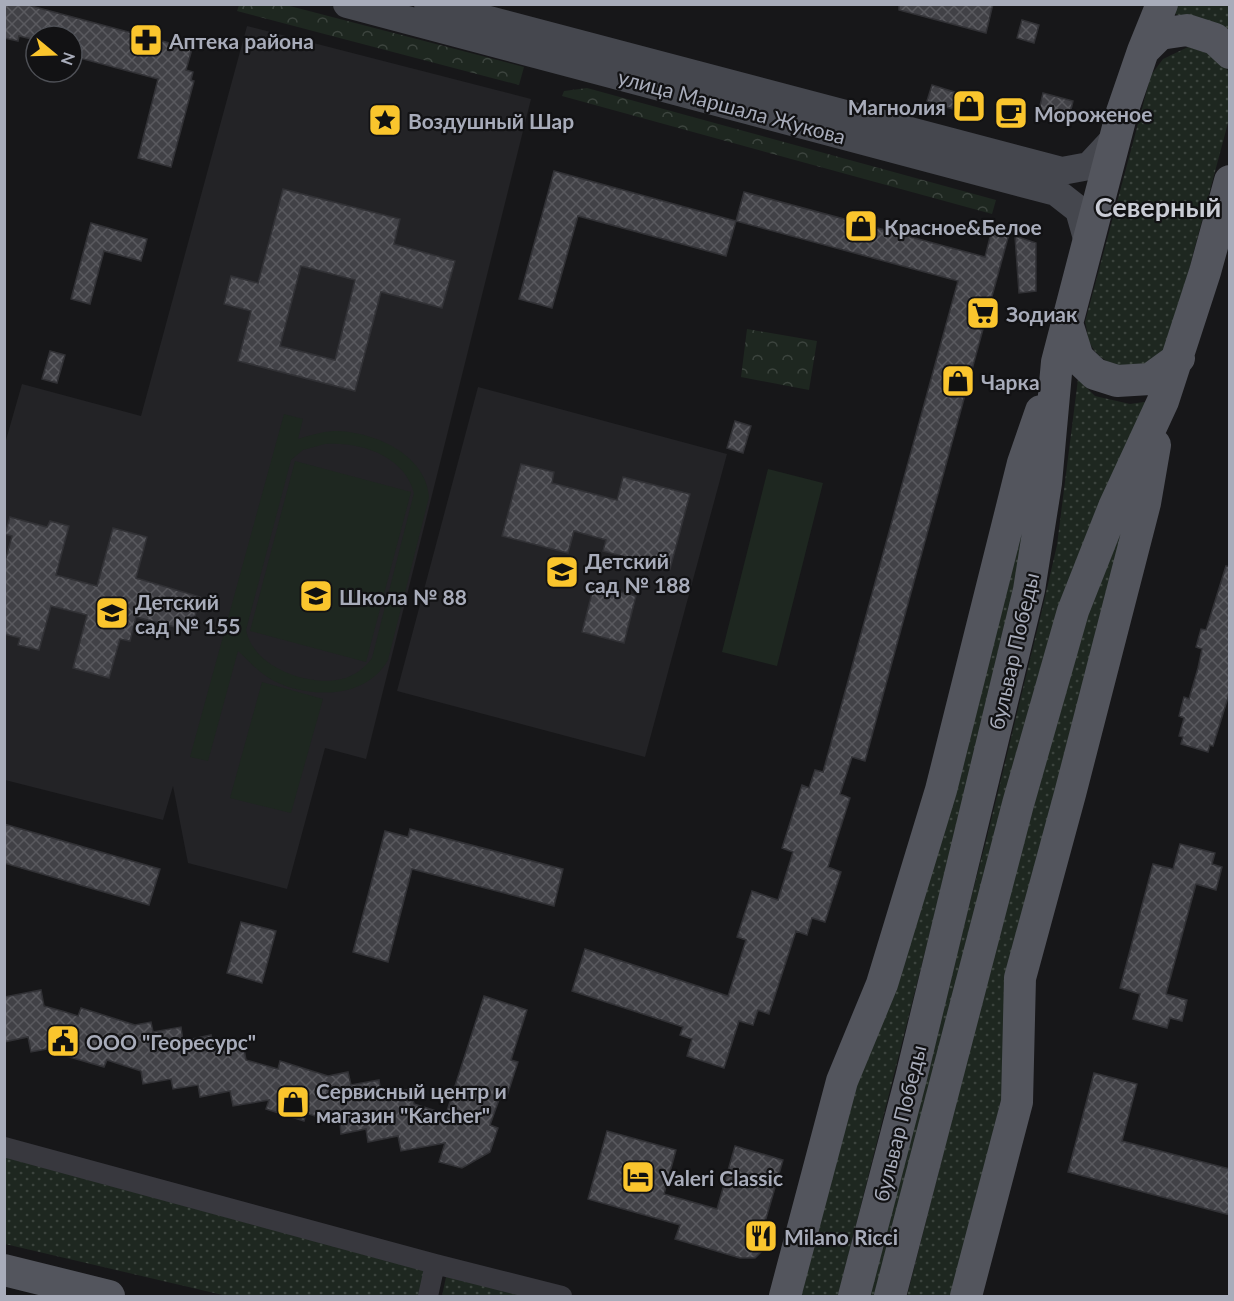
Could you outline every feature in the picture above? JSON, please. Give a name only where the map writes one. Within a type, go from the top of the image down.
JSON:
[{"type":"main road","name":"бульвар Победы","points":[[854,1296],[911,1078],[1029,590],[1046,483],[1058,362],[1067,323],[1115,138],[1143,51],[1162,4]]},
{"type":"main road","points":[[1143,51],[1160,34],[1187,30],[1215,39],[1230,52]]},
{"type":"main road","name":"бульвар Победы","points":[[890,1296],[1015,815],[1072,611],[1114,507],[1163,401],[1179,358],[1225,217],[1230,181]]},
{"type":"main road","points":[[1067,323],[1078,358],[1095,374],[1117,381],[1150,379],[1179,358]]},
{"type":"main road","points":[[785,1296],[842,1081],[882,984],[941,790],[1023,463],[1058,362]]},
{"type":"main road","points":[[966,1296],[1017,1102],[1021,1025],[1020,978],[1145,503],[1163,401]]},
{"type":"main road","points":[[4,1270],[109,1296]]},
{"type":"street","name":"улица Маршала Жукова","points":[[347,4],[1056,192],[1079,210],[1088,242]]},
{"type":"street","name":"улица Маршала Жукова","points":[[428,4],[1062,171],[1089,166],[1115,138]]},
{"type":"street","points":[[4,1147],[561,1296]]},
{"type":"street","points":[[428,1296],[435,1264]]},
{"type":"shaded area","name":"Школа № 88","points":[[247,26],[531,99],[366,759],[325,748],[287,889],[188,863],[173,786],[163,820],[5,780],[4,447],[22,384],[141,416]]},
{"type":"shaded area","name":"Детский сад № 188","points":[[478,387],[727,454],[645,757],[397,691]]},
{"type":"green space","points":[[239,5],[286,5],[524,67],[519,85],[237,11]]},
{"type":"green space","points":[[1174,5],[1229,5],[1229,35],[1206,22],[1171,13]]},
{"type":"green space","points":[[1188,47],[1214,55],[1229,72],[1229,119],[1170,341],[1158,356],[1149,362],[1140,366],[1120,366],[1101,358],[1094,350],[1088,339],[1085,322],[1151,75],[1163,59]]},
{"type":"green space","points":[[587,88],[996,200],[992,214],[562,96],[564,91]]},
{"type":"green space","points":[[747,329],[817,341],[809,390],[741,377]]},
{"type":"green space","points":[[1078,379],[1095,396],[1130,404],[1151,401],[880,1296],[867,1296],[987,837],[1057,545]]},
{"type":"green space","points":[[284,414],[303,419],[298,439],[329,431],[349,432],[380,441],[408,457],[426,482],[429,497],[388,660],[378,673],[352,689],[321,693],[304,691],[274,681],[238,651],[208,761],[190,757]],"holes":[[[325,444],[366,448],[391,460],[409,480],[414,493],[372,658],[359,671],[346,678],[328,681],[314,680],[299,677],[270,664],[251,643],[246,630],[291,460],[303,450]]]},
{"type":"green space","points":[[295,461],[411,492],[366,662],[250,631]]},
{"type":"green space","points":[[768,469],[823,483],[777,666],[722,652]]},
{"type":"green space","points":[[1028,484],[1017,588],[838,1296],[797,1296],[849,1099]]},
{"type":"green space","points":[[1124,528],[1006,1080],[952,1296],[907,1296],[1058,702],[1097,581],[1117,533]]},
{"type":"green space","points":[[262,682],[323,699],[291,813],[230,798]]},
{"type":"green space","points":[[5,1157],[425,1271],[420,1296],[227,1296],[5,1244]]},
{"type":"green space","points":[[460,1276],[541,1296],[442,1296],[446,1277]]},
{"type":"building","points":[[4,4],[24,4],[192,49],[186,70],[193,72],[191,80],[194,81],[171,167],[138,158],[158,79],[84,59],[84,24],[24,24],[24,37],[19,36],[18,41],[4,38]]},
{"type":"building","points":[[899,4],[993,4],[986,33],[899,10]]},
{"type":"building","points":[[1022,20],[1039,25],[1034,43],[1017,38]]},
{"type":"building","points":[[932,85],[961,94],[956,110],[927,101]]},
{"type":"building","points":[[1043,93],[1073,101],[1068,122],[1038,115]]},
{"type":"building","points":[[554,171],[736,221],[726,256],[578,216],[552,308],[519,299]]},
{"type":"building","points":[[283,189],[400,219],[394,244],[455,261],[442,308],[381,292],[355,391],[238,361],[251,311],[224,304],[231,276],[258,283]],"holes":[[[301,266],[355,280],[335,360],[280,346]]]},
{"type":"building","points":[[744,192],[985,257],[992,229],[1009,234],[865,761],[852,757],[840,794],[850,798],[828,867],[841,872],[825,922],[812,918],[807,935],[796,931],[769,1014],[758,1010],[753,1025],[739,1021],[724,1068],[687,1056],[692,1039],[680,1035],[683,1027],[572,991],[585,949],[728,996],[746,940],[737,937],[752,891],[778,900],[793,852],[782,848],[802,785],[809,788],[815,770],[823,772],[958,281],[736,221]]},
{"type":"building","points":[[91,223],[147,239],[141,261],[104,251],[90,304],[71,299]]},
{"type":"building","points":[[1015,236],[1036,243],[1036,291],[1019,293]]},
{"type":"building","points":[[50,351],[65,355],[57,383],[42,379]]},
{"type":"building","points":[[735,421],[751,426],[743,453],[727,448]]},
{"type":"building","points":[[521,464],[554,472],[552,483],[617,500],[623,477],[690,494],[670,569],[603,551],[606,540],[574,531],[568,553],[502,536]]},
{"type":"building","points":[[10,517],[47,527],[50,521],[69,526],[56,575],[97,586],[113,528],[147,537],[136,578],[200,597],[191,631],[136,617],[130,641],[120,639],[109,678],[73,668],[87,615],[51,606],[39,650],[18,645],[20,638],[4,634],[4,565],[12,536],[5,534]]},
{"type":"building","points":[[1226,566],[1230,567],[1230,691],[1213,746],[1210,745],[1208,752],[1181,744],[1183,737],[1179,736],[1184,718],[1179,716],[1184,697],[1189,699],[1198,668],[1202,649],[1196,647],[1201,629],[1206,630]]},
{"type":"building","points":[[594,585],[636,596],[624,643],[582,632]]},
{"type":"building","points":[[4,824],[160,869],[149,905],[4,863]]},
{"type":"building","points":[[410,829],[563,869],[554,906],[412,869],[388,962],[353,952],[385,831],[408,837]]},
{"type":"building","points":[[1180,844],[1215,853],[1212,864],[1222,867],[1216,890],[1196,884],[1166,994],[1187,1000],[1182,1021],[1170,1018],[1167,1028],[1133,1019],[1140,994],[1120,988],[1153,864],[1173,869]]},
{"type":"building","points":[[241,922],[276,931],[262,983],[227,973]]},
{"type":"building","points":[[41,990],[44,1006],[78,1016],[81,1008],[135,1025],[151,1022],[153,1032],[181,1027],[183,1041],[211,1035],[214,1050],[243,1044],[246,1060],[278,1069],[280,1061],[328,1076],[348,1072],[351,1085],[379,1080],[381,1095],[411,1089],[414,1104],[446,1114],[484,996],[527,1010],[511,1060],[518,1062],[507,1096],[501,1094],[490,1125],[498,1128],[490,1152],[462,1168],[439,1162],[445,1143],[401,1151],[398,1136],[368,1142],[366,1129],[341,1134],[340,1124],[306,1113],[304,1121],[266,1109],[269,1100],[233,1106],[230,1091],[200,1097],[198,1085],[173,1089],[171,1079],[143,1084],[141,1071],[107,1060],[104,1067],[66,1056],[69,1045],[31,1052],[28,1037],[4,1042],[4,997]]},
{"type":"building","points":[[1094,1073],[1137,1084],[1122,1141],[1230,1169],[1230,1215],[1068,1172]]},
{"type":"building","points":[[607,1131],[676,1150],[664,1194],[717,1209],[735,1146],[783,1160],[765,1222],[766,1247],[755,1258],[740,1258],[675,1239],[680,1225],[588,1199]]},
{"type":"place","name":"Аптека района","points":[[146,40]]},
{"type":"place","name":"Магнолия","points":[[969,106]]},
{"type":"place","name":"Мороженое","points":[[1011,113]]},
{"type":"place","name":"Воздушный Шар","points":[[385,120]]},
{"type":"place","name":"Красное&Белое","points":[[861,226]]},
{"type":"place","name":"Зодиак","points":[[983,313]]},
{"type":"place","name":"Чарка","points":[[958,381]]},
{"type":"place","name":"Детский сад № 188","points":[[562,572]]},
{"type":"place","name":"Школа № 88","points":[[316,596]]},
{"type":"place","name":"Детский сад № 155","points":[[112,613]]},
{"type":"place","name":"ООО \"Георесурс\"","points":[[63,1041]]},
{"type":"place","name":"Сервисный центр и магазин \"Karcher\"","points":[[293,1102]]},
{"type":"place","name":"Valeri Classic","points":[[638,1177]]},
{"type":"place","name":"Milano Ricci","points":[[761,1236]]},
{"type":"district","name":"Северный","points":[[1158,206]]}]
